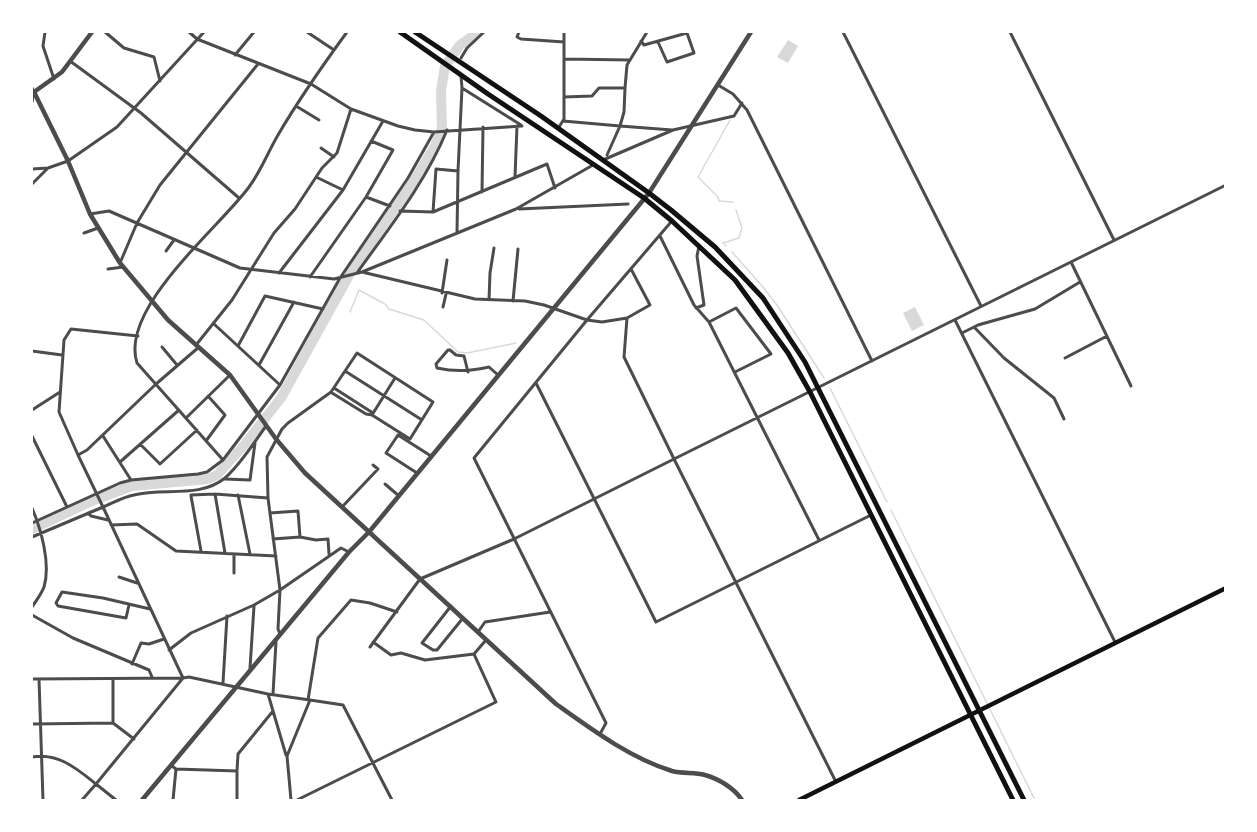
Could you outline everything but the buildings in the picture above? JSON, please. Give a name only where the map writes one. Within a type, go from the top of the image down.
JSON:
[{"type":"highway","points":[[400,32],[593,165],[671,210],[715,247],[763,298],[805,362],[1024,801]]},
{"type":"highway","points":[[415,32],[458,58],[604,159],[735,280],[788,353],[810,392],[1013,801]]},
{"type":"main road","points":[[800,801],[1226,588]]},
{"type":"street","points":[[45,32],[43,46],[54,79]]},
{"type":"street","points":[[32,91],[54,79],[92,32]]},
{"type":"street","points":[[105,32],[124,48],[154,57],[160,81]]},
{"type":"street","points":[[189,32],[197,39],[311,84],[351,109],[383,121],[416,130],[434,132],[522,126],[462,88]]},
{"type":"street","points":[[32,169],[48,168],[68,161],[117,127],[204,32]]},
{"type":"street","points":[[235,55],[254,32]]},
{"type":"street","points":[[307,32],[334,50]]},
{"type":"street","points":[[223,460],[136,360],[139,326],[151,302],[174,270],[239,198],[257,174],[296,106],[347,32]]},
{"type":"street","points":[[458,58],[484,32]]},
{"type":"street","points":[[519,32],[517,37],[521,39],[564,42]]},
{"type":"street","points":[[558,129],[562,121],[564,97],[564,32]]},
{"type":"street","points":[[604,159],[620,126],[624,112],[627,65],[647,32]]},
{"type":"street","points":[[142,801],[174,768],[349,552],[369,532],[646,196],[751,32]]},
{"type":"street","points":[[843,32],[981,307]]},
{"type":"street","points":[[1010,32],[1114,240]]},
{"type":"street","points":[[641,41],[644,45],[687,33],[694,53],[667,62],[658,42]]},
{"type":"street","points":[[564,59],[630,60]]},
{"type":"street","points":[[70,61],[135,109],[239,198]]},
{"type":"street","points":[[122,265],[137,223],[160,185],[258,64]]},
{"type":"street","points":[[457,233],[462,88],[460,73]]},
{"type":"street","points":[[718,85],[734,94],[747,110],[872,361]]},
{"type":"street","points":[[564,97],[592,96],[599,88],[625,88]]},
{"type":"street","points":[[32,91],[32,102]]},
{"type":"street","points":[[32,91],[68,161],[90,214],[122,265],[168,320],[230,375],[276,439],[305,473],[555,704],[600,734],[661,767],[675,772],[704,774],[733,790],[742,801]]},
{"type":"street","points":[[604,159],[674,130],[734,116],[742,103]]},
{"type":"street","points":[[296,106],[319,120]]},
{"type":"street","points":[[78,455],[87,450],[198,346],[251,271],[274,233],[337,153],[351,109]]},
{"type":"street","points":[[279,273],[343,190],[383,121]]},
{"type":"street","points":[[562,121],[674,130]]},
{"type":"street","points":[[515,177],[517,126]]},
{"type":"street","points":[[482,192],[483,128]]},
{"type":"street","points":[[356,275],[439,149],[447,130]]},
{"type":"street","points":[[32,523],[96,493],[131,480],[198,474],[207,472],[223,460],[280,385],[340,278],[390,206],[434,132]]},
{"type":"street","points":[[310,277],[366,197],[393,150],[371,141]]},
{"type":"street","points":[[321,148],[334,157]]},
{"type":"street","points":[[400,211],[433,213],[547,164],[555,188]]},
{"type":"street","points":[[90,214],[109,211],[251,271],[340,278],[356,275],[516,209],[593,165]]},
{"type":"street","points":[[32,184],[48,168]]},
{"type":"street","points":[[433,213],[436,169],[458,171]]},
{"type":"street","points":[[316,177],[343,190]]},
{"type":"street","points":[[370,647],[420,579],[514,539],[1226,185]]},
{"type":"street","points":[[366,197],[390,206]]},
{"type":"street","points":[[516,209],[628,204]]},
{"type":"street","points":[[600,734],[606,723],[474,458],[672,221]]},
{"type":"street","points":[[84,233],[98,228]]},
{"type":"street","points":[[660,236],[696,308],[710,322],[819,540]]},
{"type":"street","points":[[166,251],[174,240]]},
{"type":"street","points":[[696,308],[704,305],[697,256],[699,246]]},
{"type":"street","points":[[489,300],[494,248]]},
{"type":"street","points":[[513,301],[519,249]]},
{"type":"street","points":[[443,307],[447,260]]},
{"type":"street","points":[[1071,262],[1131,386]]},
{"type":"street","points":[[108,269],[122,265]]},
{"type":"street","points":[[362,272],[444,293],[489,300],[525,301],[587,321],[602,322],[627,318],[650,305],[631,269]]},
{"type":"street","points":[[962,333],[974,327],[1035,309],[1081,282]]},
{"type":"street","points":[[238,346],[265,296],[323,309]]},
{"type":"street","points":[[259,365],[294,303]]},
{"type":"street","points":[[710,322],[736,308],[771,354],[735,372]]},
{"type":"street","points":[[627,318],[624,357],[836,782]]},
{"type":"street","points":[[955,320],[1115,642]]},
{"type":"street","points":[[214,324],[280,385]]},
{"type":"street","points":[[974,327],[1004,358],[1054,398],[1064,419]]},
{"type":"street","points":[[138,336],[71,329],[64,340],[59,412],[183,678]]},
{"type":"street","points":[[1065,358],[1107,336]]},
{"type":"street","points":[[162,347],[177,365]]},
{"type":"street","points":[[468,372],[464,357],[450,350],[436,364],[437,368],[468,372],[489,367],[498,375]]},
{"type":"street","points":[[32,351],[63,355]]},
{"type":"street","points":[[281,636],[278,629],[280,590],[268,498],[267,457],[276,439],[288,423],[332,390],[357,353],[433,402],[410,439],[373,414],[366,414],[332,390]]},
{"type":"street","points":[[345,371],[422,420]]},
{"type":"street","points":[[186,418],[230,375]]},
{"type":"street","points":[[373,414],[395,378]]},
{"type":"street","points":[[536,383],[656,622],[871,514]]},
{"type":"street","points":[[32,410],[60,392]]},
{"type":"street","points":[[206,441],[225,415],[208,396]]},
{"type":"street","points":[[120,462],[179,410]]},
{"type":"street","points":[[190,494],[224,479],[267,425]]},
{"type":"street","points":[[140,444],[160,464],[197,430]]},
{"type":"street","points":[[103,435],[131,480]]},
{"type":"street","points":[[417,473],[386,453],[398,435],[431,456]]},
{"type":"street","points":[[32,436],[67,507]]},
{"type":"street","points":[[224,479],[250,480],[255,441]]},
{"type":"street","points":[[342,507],[378,469],[373,465]]},
{"type":"street","points":[[385,484],[399,496]]},
{"type":"street","points":[[32,537],[134,494],[166,490],[190,494],[268,498]]},
{"type":"street","points":[[190,494],[201,552]]},
{"type":"street","points":[[215,494],[225,553]]},
{"type":"street","points":[[238,495],[250,554]]},
{"type":"street","points":[[32,508],[42,531],[46,568],[44,588],[32,607]]},
{"type":"street","points":[[270,513],[298,511],[300,537]]},
{"type":"street","points":[[88,513],[110,523],[137,524],[176,550],[276,556]]},
{"type":"street","points":[[273,539],[300,537],[316,540],[328,539],[329,555]]},
{"type":"street","points":[[168,650],[190,633],[254,605],[280,590],[341,548],[349,552]]},
{"type":"street","points":[[234,554],[234,573]]},
{"type":"street","points":[[119,577],[138,583]]},
{"type":"street","points":[[129,605],[126,618],[58,606],[56,603],[62,592],[103,598],[150,609]]},
{"type":"street","points":[[287,756],[309,700],[318,638],[351,600],[397,612]]},
{"type":"street","points":[[250,673],[254,605]]},
{"type":"street","points":[[451,606],[422,643],[437,650],[463,618]]},
{"type":"street","points":[[478,632],[485,621],[550,612]]},
{"type":"street","points":[[32,615],[73,638],[149,670],[152,677]]},
{"type":"street","points":[[223,683],[227,616]]},
{"type":"street","points":[[132,663],[141,643],[149,644],[164,639]]},
{"type":"street","points":[[373,642],[391,655],[401,653],[425,660],[474,654],[486,640]]},
{"type":"street","points":[[273,694],[276,642]]},
{"type":"street","points":[[297,801],[496,702],[474,654]]},
{"type":"street","points":[[32,679],[189,677],[268,694],[343,705],[392,801]]},
{"type":"street","points":[[82,801],[183,678]]},
{"type":"street","points":[[39,679],[43,801]]},
{"type":"street","points":[[113,679],[113,723]]},
{"type":"street","points":[[268,694],[287,756],[291,801]]},
{"type":"street","points":[[237,801],[238,754],[273,711]]},
{"type":"street","points":[[32,724],[113,723],[134,739]]},
{"type":"street","points":[[32,757],[43,755],[70,763],[116,801]]},
{"type":"street","points":[[174,768],[237,771]]},
{"type":"street","points":[[173,801],[174,768]]},
{"type":"shaded area","points":[[788,40],[798,46],[788,63],[777,57]]},
{"type":"shaded area","points":[[915,307],[924,325],[912,331],[903,313]]},
{"type":"waterway","points":[[32,529],[94,500],[132,486],[208,479],[217,475],[245,444],[281,398],[352,270],[414,181],[435,146],[442,129],[441,91],[445,66],[460,45],[478,32]]},
{"type":"waterway","points":[[730,120],[698,177],[718,197],[719,201],[733,202]]},
{"type":"waterway","points":[[726,246],[723,243],[739,238],[742,228],[736,210]]},
{"type":"waterway","points":[[732,252],[777,305],[824,378]]},
{"type":"waterway","points":[[350,312],[359,290],[385,304],[389,309],[424,320],[458,352],[467,353],[516,343]]},
{"type":"waterway","points":[[830,388],[887,502]]},
{"type":"waterway","points":[[891,510],[1035,800]]}]
